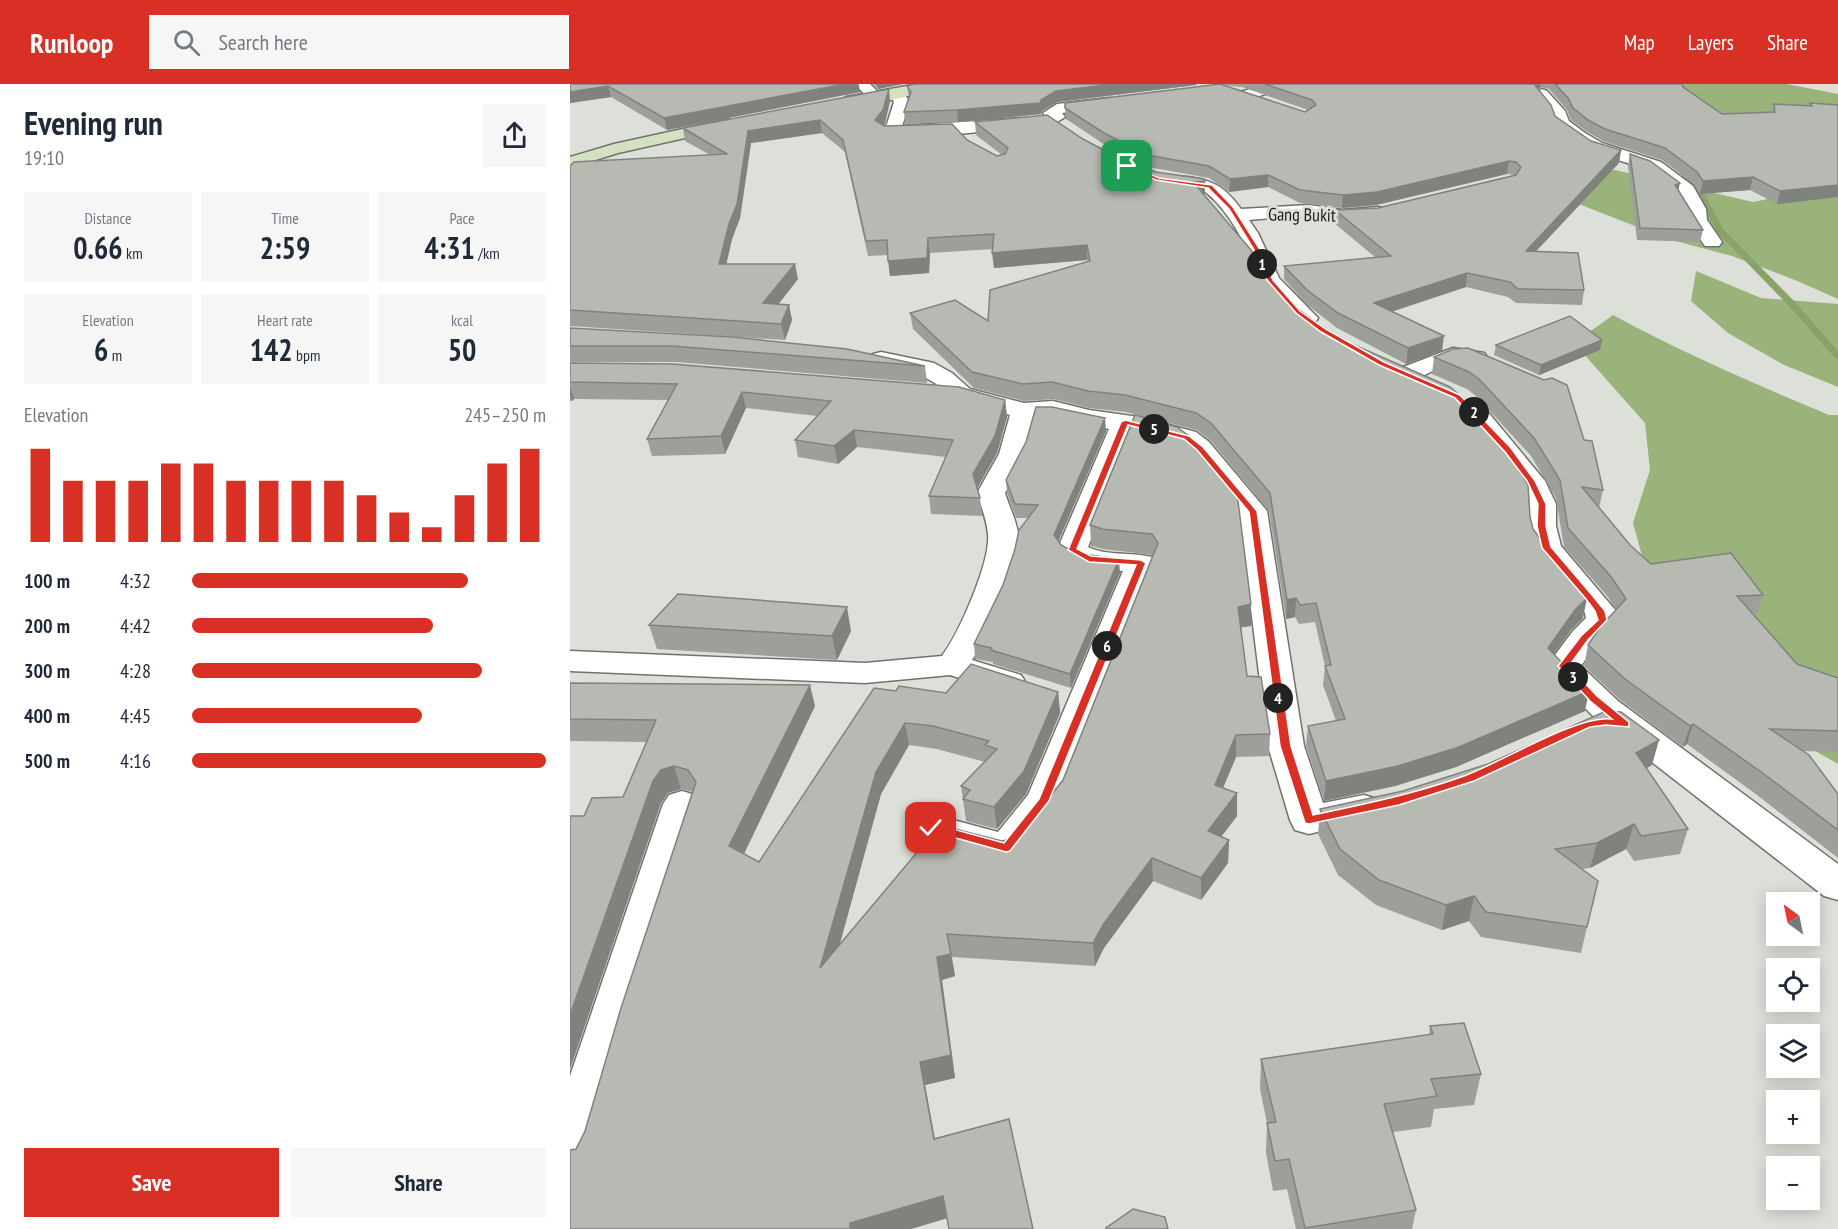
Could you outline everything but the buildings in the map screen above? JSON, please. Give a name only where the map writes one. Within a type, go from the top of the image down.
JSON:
[{"type":"main road","points":[[834,104],[897,94],[935,84]]},
{"type":"main road","points":[[570,163],[614,149],[743,120]]},
{"type":"street","points":[[862,84],[875,97]]},
{"type":"street","points":[[1271,103],[1238,93],[1285,84]]},
{"type":"street","points":[[897,94],[902,102],[891,135],[1052,120],[1057,117],[1051,113],[1057,109],[1122,101]]},
{"type":"street","points":[[1542,94],[1559,114],[1561,123],[1579,136],[1596,147],[1656,166],[1687,190],[1697,209],[1697,220],[1712,242]]},
{"type":"street","points":[[1052,120],[1069,132]]},
{"type":"street","points":[[958,129],[969,143]]},
{"type":"street","points":[[1148,175],[1177,183],[1210,186],[1236,215],[1256,248],[1270,280],[1298,312],[1324,331]]},
{"type":"street","points":[[1294,196],[1309,212]]},
{"type":"street","name":"Gang Bukit","points":[[1236,215],[1309,212],[1342,216],[1399,208]]},
{"type":"street","points":[[1494,366],[1475,358],[1453,355],[1398,371],[1447,392],[1473,411],[1525,471],[1542,504],[1542,526],[1547,548],[1600,611],[1603,620],[1584,638],[1563,666],[1593,698],[1838,885]]},
{"type":"street","points":[[859,357],[904,362],[932,369],[950,381],[962,395]]},
{"type":"street","points":[[927,392],[962,395],[1024,411],[1053,409],[1089,418],[1125,422],[1186,438],[1200,448],[1253,511],[1286,746],[1309,820],[1399,801]]},
{"type":"street","points":[[952,665],[967,645],[1002,557],[1004,533],[991,493],[1012,454],[1024,411]]},
{"type":"street","points":[[931,828],[1006,848],[1044,801],[1059,699],[1141,563],[1089,559],[1072,550],[1125,422]]},
{"type":"street","points":[[570,661],[866,673],[952,665],[1059,699]]},
{"type":"street","points":[[1578,729],[1599,722],[1626,724]]},
{"type":"street","points":[[570,1153],[603,1041],[682,804]]},
{"type":"green space","points":[[1592,84],[1787,84],[1838,94],[1838,299],[1732,256],[1668,239],[1566,199],[1558,178],[1615,170],[1753,202],[1806,191]]},
{"type":"green space","points":[[1696,271],[1761,298],[1838,304],[1838,387],[1782,364],[1728,333],[1691,301]]},
{"type":"green space","points":[[1613,315],[1747,380],[1829,415],[1838,415],[1838,764],[1766,723],[1649,581],[1633,523],[1650,470],[1645,423],[1574,343]]},
{"type":"waterway","points":[[1680,170],[1700,191],[1720,230],[1791,303],[1838,356]]},
{"type":"route","points":[[931,828],[1006,848],[1044,801],[1141,563],[1089,559],[1072,550],[1125,422],[1186,438],[1200,448],[1253,511],[1278,702],[1286,746],[1309,820],[1399,801],[1470,778],[1588,724],[1606,722],[1626,724],[1593,698],[1563,666],[1584,638],[1603,620],[1600,611],[1547,548],[1542,526],[1542,504],[1525,471],[1466,403],[1457,396],[1382,364],[1324,331],[1298,312],[1270,280],[1248,233],[1231,208],[1210,186],[1158,179],[1127,166]]}]
